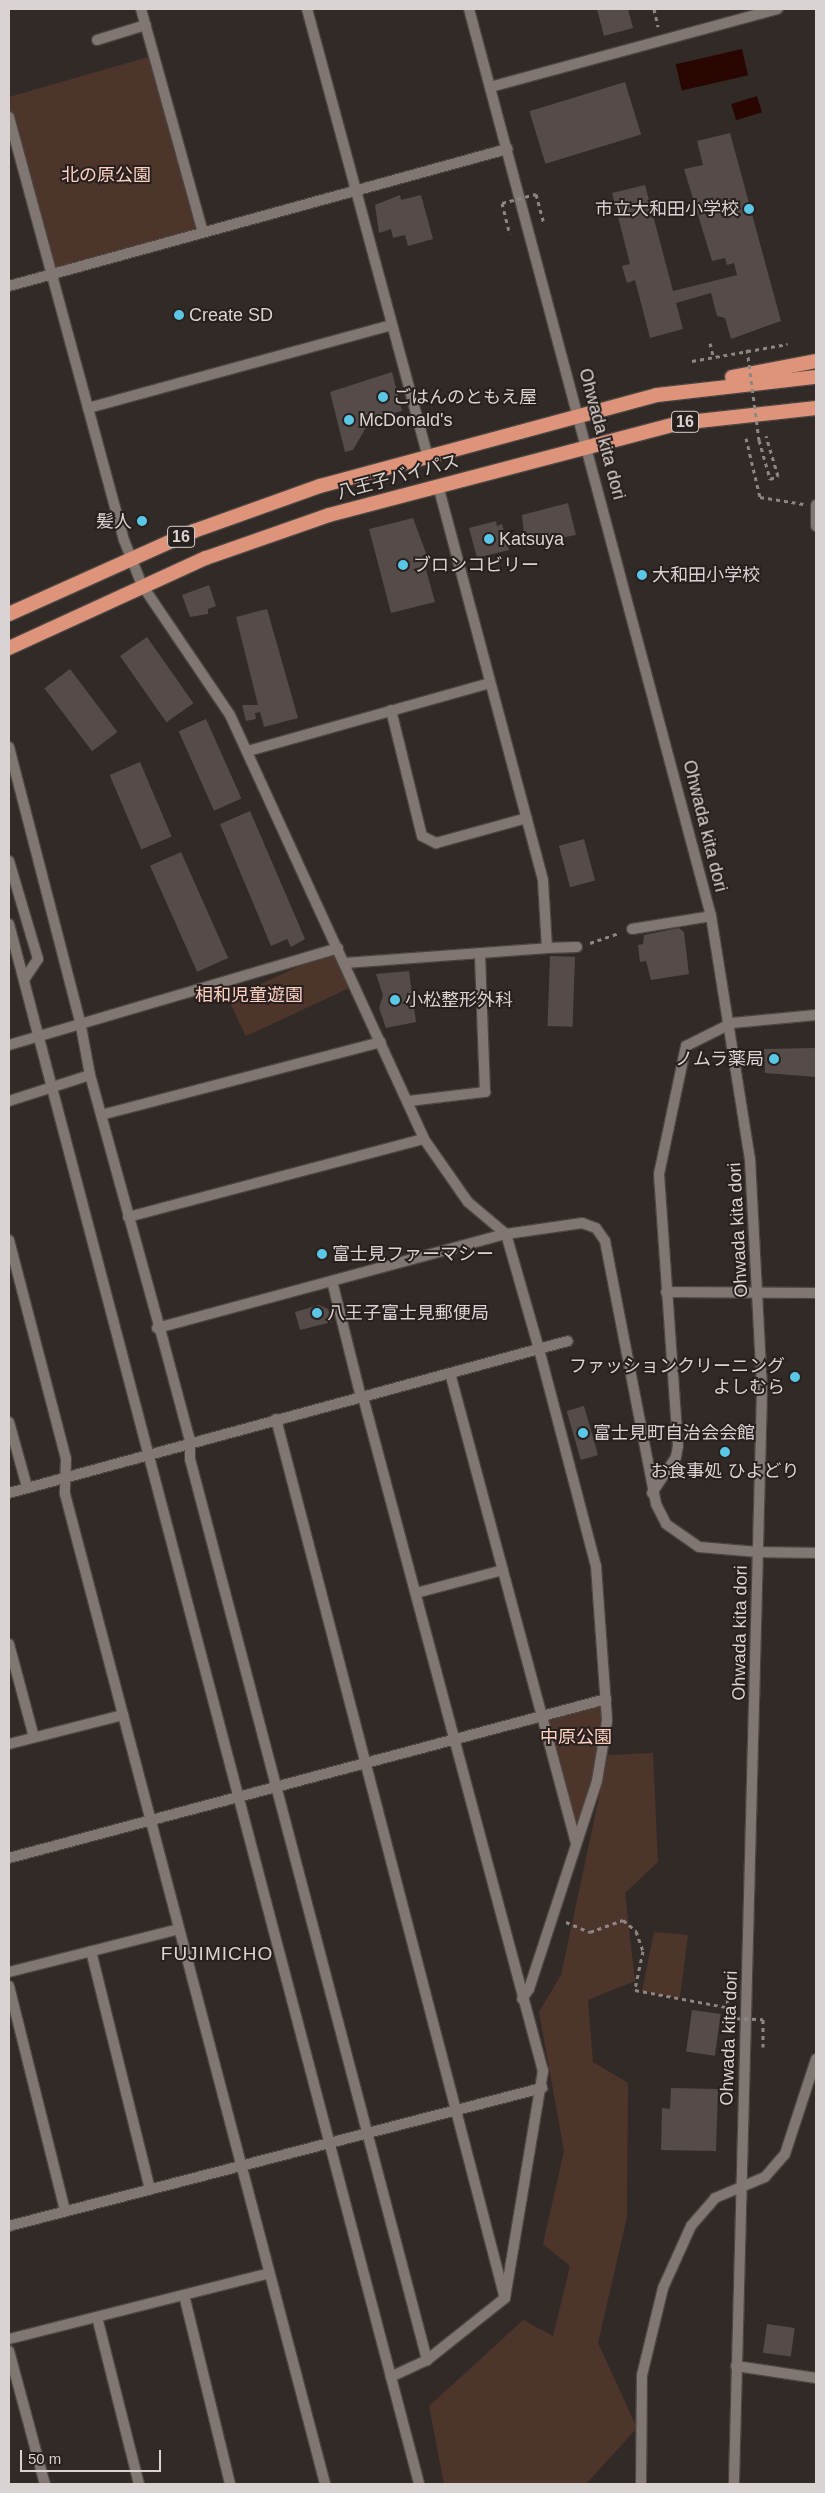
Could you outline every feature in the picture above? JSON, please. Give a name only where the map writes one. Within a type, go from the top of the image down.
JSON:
[{"type":"highway","name":"16","points":[[700,387],[762,368],[816,361]]},
{"type":"highway","name":"八王子バイパス","points":[[9,614],[130,558],[278,500],[580,416],[700,387],[816,377]]},
{"type":"highway","name":"八王子バイパス","points":[[9,648],[142,585],[287,528],[438,486],[680,423],[816,408]]},
{"type":"highway","name":"16","points":[[785,410],[816,418]]},
{"type":"street","points":[[141,9],[203,232]]},
{"type":"street","points":[[307,9],[428,457]]},
{"type":"street","name":"Ohwada kita dori","points":[[469,9],[580,416],[711,916],[732,1023],[750,1159],[758,1293],[758,1552],[734,2484]]},
{"type":"street","points":[[490,88],[778,9]]},
{"type":"street","points":[[97,40],[146,25]]},
{"type":"street","points":[[9,118],[130,558],[142,585],[230,715],[409,1101],[424,1139],[468,1202],[506,1234],[539,1349],[596,1566],[607,1721],[596,1781],[530,1990],[522,1999]]},
{"type":"street","points":[[9,286],[507,149]]},
{"type":"street","points":[[88,408],[391,325]]},
{"type":"street","points":[[438,486],[543,880],[547,948]]},
{"type":"street","points":[[815,505],[816,526]]},
{"type":"street","points":[[248,751],[490,683]]},
{"type":"street","points":[[390,710],[422,836],[436,843],[527,818]]},
{"type":"street","points":[[9,748],[80,1021],[90,1075],[157,1328],[190,1441],[190,1459],[428,2360]]},
{"type":"street","points":[[9,861],[38,958],[24,980]]},
{"type":"street","points":[[632,929],[711,916]]},
{"type":"street","points":[[9,924],[419,2484]]},
{"type":"street","points":[[345,963],[577,947]]},
{"type":"street","points":[[9,1045],[80,1021],[338,948]]},
{"type":"street","points":[[409,1101],[485,1092],[480,953]]},
{"type":"street","points":[[652,1494],[676,1457],[678,1446],[659,1174],[686,1046],[732,1023],[816,1015]]},
{"type":"street","points":[[101,1115],[381,1042]]},
{"type":"street","points":[[9,1101],[90,1075]]},
{"type":"street","points":[[128,1217],[424,1139]]},
{"type":"street","points":[[157,1328],[506,1234],[582,1224],[596,1228],[605,1241],[652,1494],[666,1524],[685,1540],[718,1550],[816,1553]]},
{"type":"street","points":[[9,1240],[66,1459],[65,1494],[325,2484]]},
{"type":"street","points":[[332,1281],[416,1593],[453,1741],[543,2071],[542,2088],[505,2298],[428,2360],[391,2377]]},
{"type":"street","points":[[666,1292],[816,1293]]},
{"type":"street","points":[[9,1493],[190,1441],[568,1341]]},
{"type":"street","points":[[450,1373],[576,1844]]},
{"type":"street","points":[[276,1419],[505,2298]]},
{"type":"street","points":[[9,1422],[27,1487]]},
{"type":"street","points":[[416,1593],[503,1570]]},
{"type":"street","points":[[9,1644],[34,1737]]},
{"type":"street","points":[[9,1858],[365,1765],[606,1699]]},
{"type":"street","points":[[9,1744],[123,1715]]},
{"type":"street","points":[[9,1972],[179,1929]]},
{"type":"street","points":[[90,1951],[150,2189]]},
{"type":"street","points":[[9,1986],[65,2210]]},
{"type":"street","points":[[641,2484],[642,2375],[663,2288],[691,2226],[715,2198],[741,2185],[765,2177],[785,2154],[816,2059]]},
{"type":"street","points":[[9,2226],[367,2131],[542,2088]]},
{"type":"street","points":[[9,2339],[269,2272]]},
{"type":"street","points":[[184,2295],[230,2484]]},
{"type":"street","points":[[96,2317],[139,2484]]},
{"type":"street","points":[[9,2351],[45,2484]]},
{"type":"street","points":[[736,2366],[816,2378]]},
{"type":"path","points":[[654,9],[659,28]]},
{"type":"path","points":[[510,234],[502,203],[536,194],[544,224]]},
{"type":"path","points":[[710,343],[713,356]]},
{"type":"path","points":[[692,361],[747,349],[787,344]]},
{"type":"path","points":[[747,349],[759,440],[770,479],[778,476],[766,436]]},
{"type":"path","points":[[746,438],[760,498],[815,505]]},
{"type":"path","points":[[577,947],[632,929]]},
{"type":"path","points":[[554,1916],[590,1932],[622,1920],[636,1930],[643,1951],[635,1990],[726,2007]]},
{"type":"path","points":[[728,1992],[728,2018],[764,2019],[763,2047]]},
{"type":"green space","name":"北の原公園","points":[[155,55],[203,232],[52,275],[9,117],[9,97]]},
{"type":"green space","name":"相和児童遊園","points":[[338,948],[355,985],[246,1036],[228,999]]},
{"type":"green space","name":"中原公園","points":[[606,1699],[607,1721],[576,1844],[541,1718]]},
{"type":"green space","points":[[653,1753],[658,1862],[625,1893],[635,1981],[588,2000],[593,2062],[628,2083],[627,2217],[598,2343],[637,2428],[586,2484],[444,2484],[429,2406],[523,2320],[553,2336],[570,2266],[543,2244],[564,2151],[539,2012],[561,1975],[608,1755]]},
{"type":"green space","points":[[654,1932],[688,1935],[680,1998],[642,1991]]},
{"type":"shaded area","points":[[742,49],[748,75],[682,91],[676,64]]},
{"type":"shaded area","points":[[757,96],[762,112],[736,120],[731,104]]},
{"type":"building","points":[[597,9],[628,9],[633,28],[604,36]]},
{"type":"building","points":[[625,82],[641,135],[545,164],[529,111]]},
{"type":"building","points":[[730,133],[781,321],[731,339],[725,318],[717,316],[711,293],[676,303],[683,329],[650,338],[635,280],[627,283],[622,266],[630,264],[612,193],[645,185],[673,291],[737,275],[734,263],[727,265],[725,258],[712,261],[684,169],[703,165],[697,141]]},
{"type":"building","points":[[400,195],[401,200],[421,195],[433,239],[408,246],[405,235],[393,238],[391,229],[379,233],[375,205]]},
{"type":"building","points":[[392,372],[402,411],[374,418],[373,413],[366,415],[368,424],[353,450],[345,452],[330,392]]},
{"type":"building","points":[[568,503],[576,535],[525,545],[522,515]]},
{"type":"building","name":"ブロンコビリー","points":[[413,518],[430,564],[425,566],[435,602],[391,613],[369,529]]},
{"type":"building","name":"Katsuya","points":[[496,521],[497,526],[502,524],[509,550],[477,558],[469,528]]},
{"type":"building","points":[[209,585],[216,606],[208,609],[208,614],[190,617],[182,595]]},
{"type":"building","points":[[267,609],[298,718],[264,727],[260,712],[255,713],[256,719],[246,721],[242,705],[258,705],[236,617]]},
{"type":"building","points":[[147,637],[193,703],[166,722],[120,656]]},
{"type":"building","points":[[70,669],[118,732],[92,751],[44,688]]},
{"type":"building","points":[[206,719],[241,798],[214,811],[179,731]]},
{"type":"building","points":[[140,762],[172,837],[141,849],[110,775]]},
{"type":"building","points":[[250,811],[305,939],[291,947],[287,939],[271,946],[220,824]]},
{"type":"building","points":[[584,839],[595,881],[570,887],[559,846]]},
{"type":"building","points":[[181,852],[228,958],[197,972],[150,866]]},
{"type":"building","points":[[679,928],[684,932],[689,974],[651,980],[646,961],[640,962],[638,945],[643,944],[644,935]]},
{"type":"building","points":[[550,956],[575,957],[573,1027],[548,1026]]},
{"type":"building","name":"小松整形外科","points":[[409,971],[416,1022],[386,1028],[379,1008],[383,995],[376,974]]},
{"type":"building","points":[[816,1048],[816,1077],[765,1073],[764,1049]]},
{"type":"building","points":[[319,1305],[328,1309],[332,1322],[300,1330],[295,1312]]},
{"type":"building","name":"富士見町自治会会館","points":[[584,1406],[598,1455],[581,1460],[567,1411]]},
{"type":"building","points":[[692,2010],[721,2014],[715,2056],[686,2052]]},
{"type":"building","points":[[671,2088],[718,2089],[716,2151],[661,2150],[662,2108],[670,2109]]},
{"type":"building","points":[[767,2324],[795,2328],[791,2357],[763,2353]]},
{"type":"place","name":"市立大和田小学校","points":[[749,209]]},
{"type":"place","name":"Create SD","points":[[179,315]]},
{"type":"place","name":"ごはんのともえ屋","points":[[383,397]]},
{"type":"place","name":"McDonald's","points":[[349,420]]},
{"type":"place","name":"髪人","points":[[142,521]]},
{"type":"place","name":"Katsuya","points":[[489,539]]},
{"type":"place","name":"ブロンコビリー","points":[[403,565]]},
{"type":"place","name":"大和田小学校","points":[[642,575]]},
{"type":"place","name":"小松整形外科","points":[[395,1000]]},
{"type":"place","name":"ノムラ薬局","points":[[774,1059]]},
{"type":"place","name":"富士見ファーマシー","points":[[322,1254]]},
{"type":"place","name":"八王子富士見郵便局","points":[[317,1313]]},
{"type":"place","name":"ファッションクリーニング よしむら","points":[[795,1377]]},
{"type":"place","name":"富士見町自治会会館","points":[[583,1433]]},
{"type":"place","name":"お食事処 ひよどり","points":[[725,1452]]},
{"type":"district","name":"FUJIMICHO","points":[[217,1954]]}]
